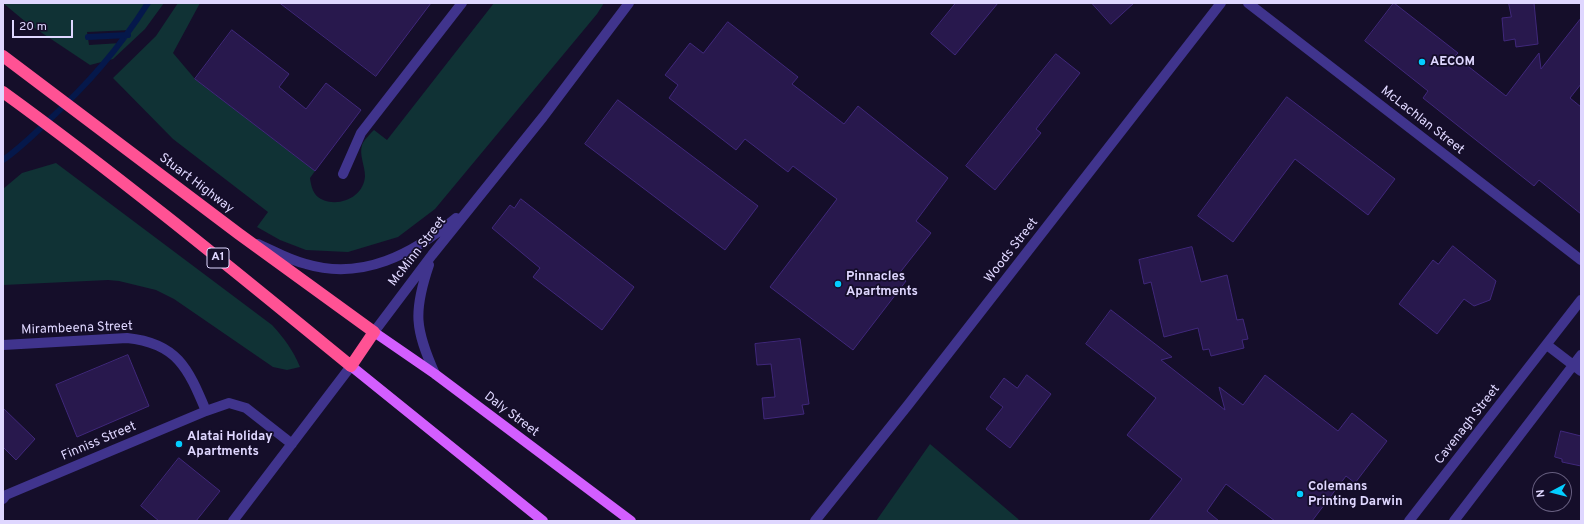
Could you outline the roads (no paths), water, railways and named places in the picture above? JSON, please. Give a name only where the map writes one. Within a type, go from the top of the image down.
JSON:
[{"type":"highway","name":"Stuart Highway","points":[[3,56],[239,234],[374,332]]},
{"type":"highway","name":"A1","points":[[3,92],[84,152],[351,366]]},
{"type":"highway","name":"McMinn Street","points":[[351,366],[374,332]]},
{"type":"main road","name":"Daly Street","points":[[374,332],[435,374],[631,521]]},
{"type":"main road","points":[[351,366],[543,521]]},
{"type":"street","points":[[343,174],[361,133],[462,3]]},
{"type":"street","name":"McMinn Street","points":[[374,332],[481,193],[544,117],[629,3]]},
{"type":"street","name":"Woods Street","points":[[818,519],[1222,3]]},
{"type":"street","name":"McLachlan Street","points":[[1248,3],[1581,260]]},
{"type":"street","points":[[239,234],[289,259],[306,265],[338,270],[359,269],[389,260],[427,241],[458,216],[481,193]]},
{"type":"street","points":[[432,255],[422,284],[418,323],[423,349],[435,374]]},
{"type":"street","name":"Cavenagh Street","points":[[1409,521],[1548,345],[1581,300]]},
{"type":"street","name":"Mirambeena Street","points":[[3,345],[127,338],[144,340],[168,351],[182,364],[192,379],[206,411]]},
{"type":"street","points":[[1548,345],[1577,368]]},
{"type":"street","points":[[1454,521],[1577,368],[1581,355]]},
{"type":"street","name":"McMinn Street","points":[[232,521],[351,366]]},
{"type":"street","points":[[206,411],[229,403],[246,408],[292,444]]},
{"type":"street","name":"Finniss Street","points":[[3,499],[6,495],[206,411]]},
{"type":"waterway","points":[[3,160],[31,137],[62,108],[102,66],[148,3]]},
{"type":"waterway","points":[[88,37],[128,35]]},
{"type":"place","name":"AECOM","points":[[1422,62]]},
{"type":"place","name":"Pinnacles Apartments","points":[[838,284]]},
{"type":"place","name":"Alatai Holiday Apartments","points":[[179,444]]},
{"type":"place","name":"Colemans Printing Darwin","points":[[1300,494]]}]
